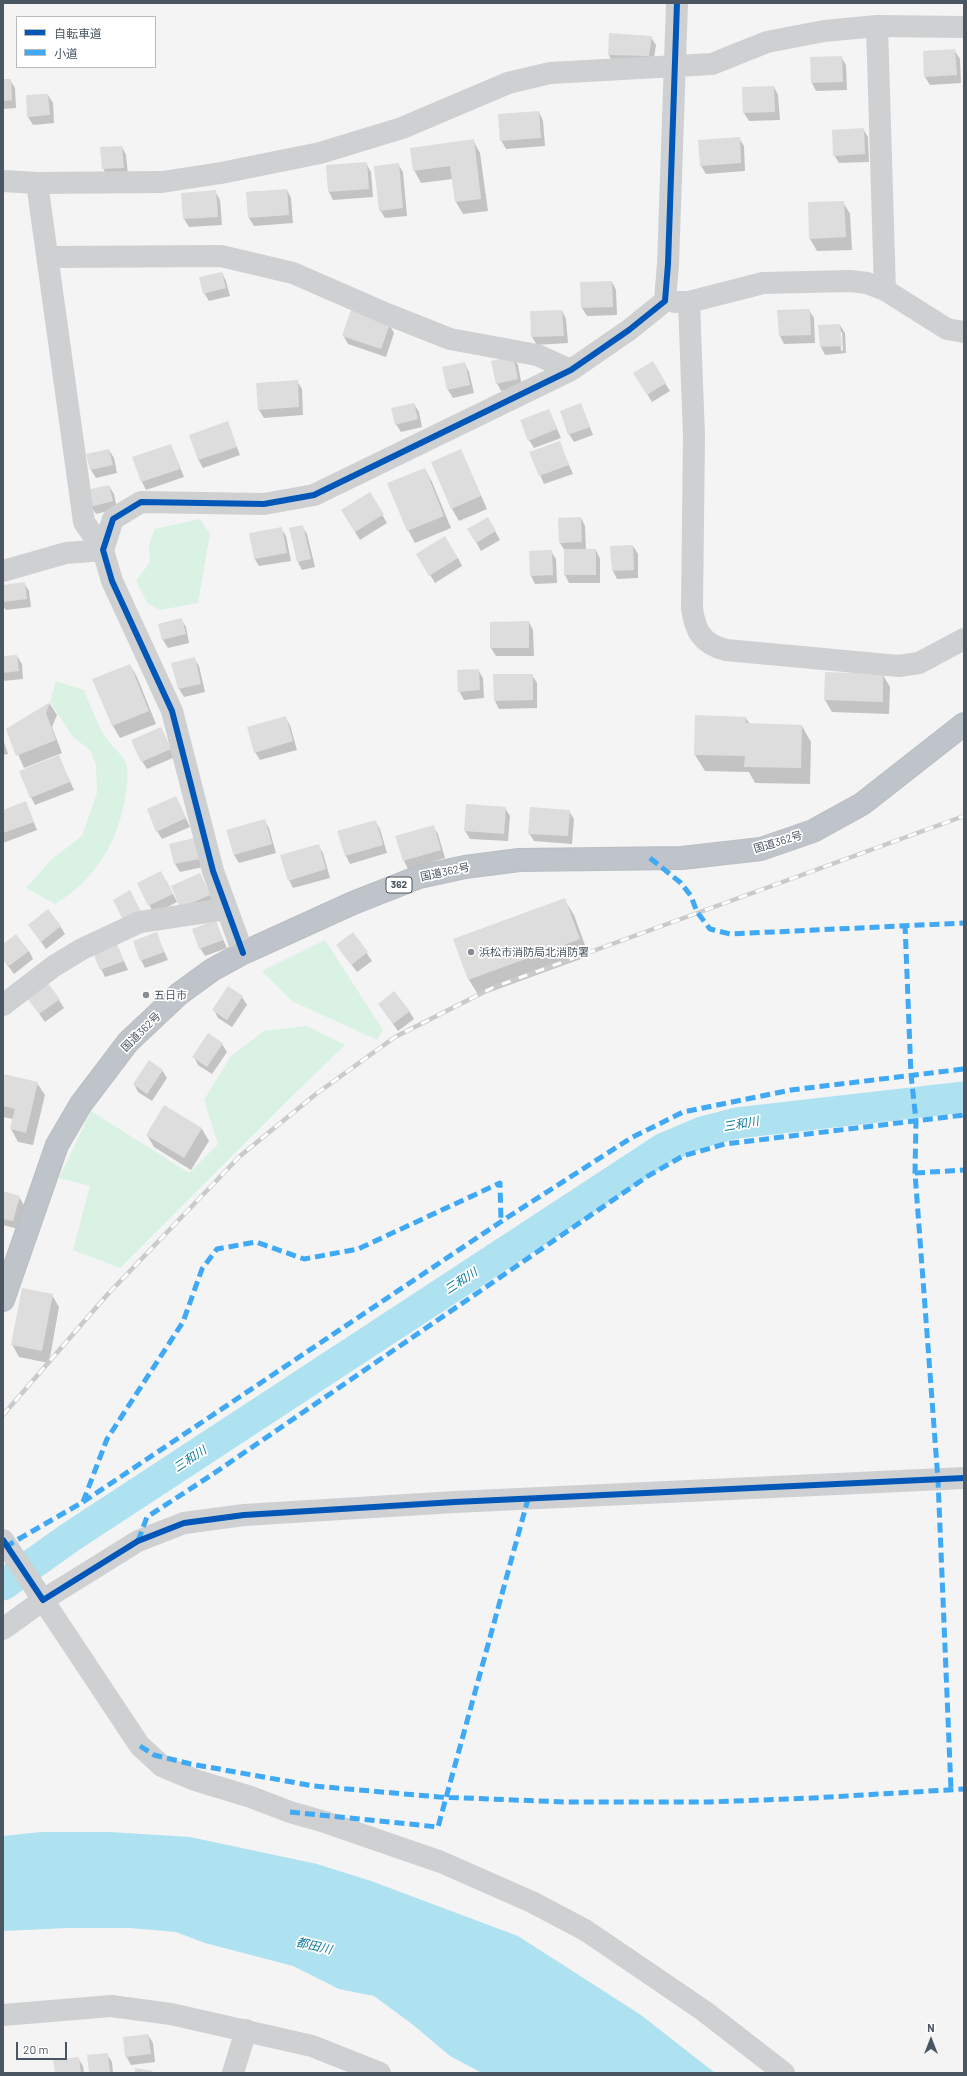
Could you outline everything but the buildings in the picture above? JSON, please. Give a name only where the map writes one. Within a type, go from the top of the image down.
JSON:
[{"type":"highway","name":"国道362号","points":[[3,1300],[57,1145],[81,1104],[128,1042],[179,994],[212,970],[243,953],[353,903],[411,880],[465,867],[519,860],[682,858],[761,849],[813,831],[862,804],[964,724]]},
{"type":"street","points":[[665,301],[668,264],[677,3]]},
{"type":"street","points":[[877,26],[885,290]]},
{"type":"street","points":[[3,181],[37,183],[162,182],[221,173],[320,153],[402,128],[508,83],[550,73],[712,64],[767,42],[824,31],[877,26],[964,27]]},
{"type":"street","points":[[37,183],[49,257],[84,522],[103,550],[112,581],[172,711],[213,872],[243,953]]},
{"type":"street","points":[[49,257],[221,256],[293,273],[387,314],[450,339],[538,355],[571,370]]},
{"type":"street","points":[[103,550],[113,519],[141,502],[264,504],[314,495],[571,370],[629,330],[665,301],[689,302],[763,283],[850,281],[867,283],[885,290],[947,329],[964,332]]},
{"type":"street","points":[[689,302],[694,436],[692,608],[694,625],[702,636],[712,646],[726,650],[899,666],[919,663],[964,639]]},
{"type":"street","points":[[3,571],[66,554],[103,550]]},
{"type":"street","points":[[3,1005],[54,966],[82,949],[140,922],[226,909]]},
{"type":"street","points":[[3,1629],[39,1594],[138,1541],[184,1523],[244,1516],[455,1502],[964,1478]]},
{"type":"street","points":[[8,1546],[140,1746],[162,1766],[195,1780],[251,1797],[290,1812],[325,1822],[441,1862],[532,1902],[585,1930],[631,1961],[704,2011],[784,2073]]},
{"type":"street","points":[[3,2015],[111,2006],[171,2014],[312,2046],[335,2064],[380,2073]]},
{"type":"street","points":[[233,2073],[246,2030]]},
{"type":"green space","points":[[200,519],[210,534],[198,603],[160,610],[147,603],[136,581],[150,562],[149,544],[155,529]]},
{"type":"green space","points":[[56,681],[84,690],[103,734],[126,763],[128,774],[123,810],[118,827],[103,857],[94,871],[82,883],[70,894],[55,904],[26,888],[52,859],[82,836],[97,793],[96,765],[90,750],[73,737],[50,702]]},
{"type":"green space","points":[[325,940],[383,1030],[377,1040],[292,1001],[262,971]]},
{"type":"green space","points":[[307,1026],[345,1045],[120,1268],[73,1250],[90,1186],[59,1178],[91,1111],[189,1173],[218,1144],[204,1100],[230,1057],[264,1031]]},
{"type":"water","name":"都田川","points":[[41,1832],[110,1832],[190,1837],[317,1864],[371,1881],[518,1936],[641,2015],[715,2073],[482,2073],[450,2056],[412,2024],[374,1996],[339,1989],[293,1966],[205,1943],[176,1932],[130,1928],[67,1928],[3,1931],[3,1836]]},
{"type":"waterway","name":"三和川","points":[[3,1585],[69,1538],[664,1148],[702,1132],[737,1123],[964,1097]]},
{"type":"railway","points":[[3,1415],[107,1295],[240,1156],[316,1094],[395,1037],[494,987],[964,816]]},
{"type":"marked path","points":[[650,858],[681,883],[691,896],[697,912],[710,929],[730,934],[964,923]]},
{"type":"marked path","points":[[905,924],[911,1075],[916,1120],[915,1173],[938,1480],[951,1790]]},
{"type":"marked path","points":[[5,1547],[83,1502],[508,1217],[631,1138],[683,1112],[791,1090],[964,1069]]},
{"type":"marked path","points":[[138,1541],[147,1517],[210,1476],[648,1176],[683,1156],[725,1144],[964,1115]]},
{"type":"marked path","points":[[915,1173],[964,1170]]},
{"type":"marked path","points":[[83,1502],[107,1439],[183,1322],[202,1269],[217,1249],[256,1242],[304,1259],[358,1249],[500,1183],[501,1222]]},
{"type":"marked path","points":[[290,1812],[438,1827],[528,1499]]},
{"type":"marked path","points":[[140,1746],[154,1755],[191,1764],[314,1786],[439,1797],[566,1802],[709,1802],[813,1798],[964,1789]]},
{"type":"cycle path","points":[[243,953],[213,871],[172,711],[112,581],[103,550],[113,519],[141,502],[264,504],[314,495],[571,370],[629,330],[665,301],[668,264],[677,3]]},
{"type":"cycle path","points":[[3,1540],[43,1600],[138,1541],[184,1523],[244,1515],[455,1502],[964,1478]]},
{"type":"place","name":"浜松市消防局北消防署","points":[[471,952]]},
{"type":"place","name":"五日市","points":[[146,995]]}]
